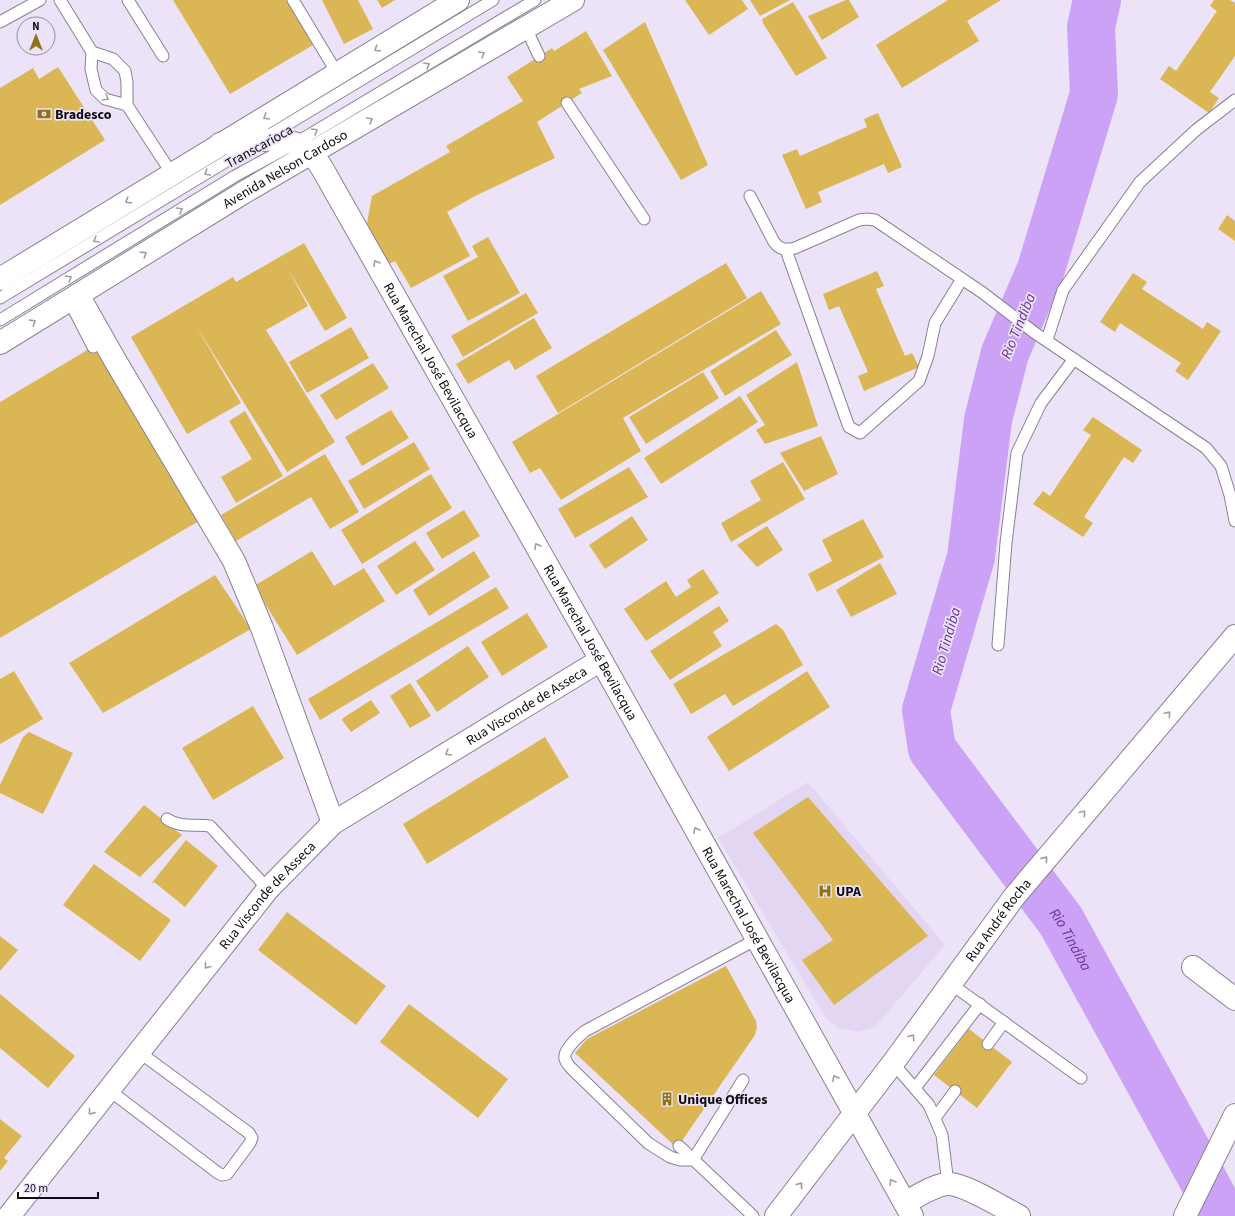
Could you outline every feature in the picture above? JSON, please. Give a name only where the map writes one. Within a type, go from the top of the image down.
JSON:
[{"type":"street","points":[[0,279],[458,0]]},
{"type":"street","name":"Avenida Nelson Cardoso","points":[[0,343],[243,193],[303,149],[526,28],[573,0]]},
{"type":"street","points":[[220,144],[265,138],[303,149]]},
{"type":"street","name":"Rua Marechal José Bevilacqua","points":[[303,149],[335,191],[601,660],[908,1209]]},
{"type":"street","points":[[0,268],[38,257]]},
{"type":"street","points":[[74,297],[116,362],[234,561],[262,628],[333,823]]},
{"type":"street","name":"Rua André Rocha","points":[[776,1216],[832,1145],[854,1112],[893,1063],[1014,897],[1058,843],[1235,636]]},
{"type":"street","name":"Rua Visconde de Asseca","points":[[9,1216],[268,889],[333,823],[601,660]]},
{"type":"street","points":[[1193,967],[1235,999]]},
{"type":"street","points":[[1187,1212],[1235,1115]]},
{"type":"street","points":[[908,1209],[929,1189],[948,1184],[963,1188],[1019,1216]]},
{"type":"lane","points":[[0,22],[40,0]]},
{"type":"lane","points":[[60,0],[92,52],[91,69],[96,90],[105,99],[127,105]]},
{"type":"lane","points":[[128,0],[163,56]]},
{"type":"lane","points":[[293,0],[337,73]]},
{"type":"lane","name":"Transcarioca","points":[[0,298],[493,0]]},
{"type":"lane","name":"Transcarioca","points":[[0,320],[235,176],[303,149],[535,0]]},
{"type":"lane","points":[[526,28],[539,56]]},
{"type":"lane","points":[[92,52],[113,59],[125,71],[127,82],[127,105],[172,174]]},
{"type":"lane","points":[[1047,340],[1063,290],[1140,182],[1196,130],[1235,100]]},
{"type":"lane","points":[[567,102],[644,220]]},
{"type":"lane","points":[[750,196],[774,242],[778,248],[786,250],[795,248],[859,220],[875,220],[962,279],[1036,333],[1206,448],[1221,466],[1230,495],[1235,521]]},
{"type":"lane","points":[[786,250],[849,427],[860,433],[919,381],[928,356],[935,323],[962,279]]},
{"type":"lane","points":[[74,297],[93,347]]},
{"type":"lane","points":[[998,645],[1006,543],[1017,453],[1041,403],[1074,359]]},
{"type":"lane","points":[[167,818],[174,823],[183,826],[210,826],[268,889]]},
{"type":"lane","points":[[693,1160],[680,1160],[670,1157],[648,1143],[570,1067],[565,1061],[565,1055],[579,1035],[585,1031],[757,939]]},
{"type":"lane","points":[[951,984],[1081,1078]]},
{"type":"lane","points":[[915,1088],[980,1004]]},
{"type":"lane","points":[[988,1044],[1004,1022]]},
{"type":"lane","points":[[109,1090],[218,1173],[222,1175],[227,1174],[250,1143],[252,1138],[249,1133],[139,1052]]},
{"type":"lane","points":[[893,1063],[929,1105],[935,1118],[942,1135],[948,1184]]},
{"type":"lane","points":[[693,1160],[743,1080]]},
{"type":"lane","points":[[935,1118],[955,1091]]},
{"type":"lane","points":[[679,1146],[753,1216]]},
{"type":"shaded area","name":"UPA","points":[[808,782],[945,945],[875,1027],[858,1032],[838,1028],[825,1017],[718,838]]},
{"type":"building","points":[[173,0],[286,0],[313,45],[230,94]]},
{"type":"building","points":[[322,0],[358,0],[373,29],[344,44]]},
{"type":"building","points":[[377,0],[395,0],[382,8]]},
{"type":"building","points":[[685,0],[742,0],[748,9],[709,35]]},
{"type":"building","points":[[750,0],[790,0],[760,16]]},
{"type":"building","points":[[849,0],[859,17],[822,40],[808,16]]},
{"type":"building","points":[[948,0],[1001,0],[967,21],[979,41],[902,88],[876,45]]},
{"type":"building","points":[[1214,0],[1230,0],[1235,3],[1235,56],[1210,92],[1219,98],[1209,113],[1160,79],[1169,66],[1176,71],[1217,11],[1210,6]]},
{"type":"building","points":[[793,2],[827,58],[796,76],[762,19]]},
{"type":"building","points":[[645,22],[708,165],[681,180],[603,50]]},
{"type":"building","points":[[586,31],[612,76],[579,89],[582,93],[537,122],[555,158],[475,196],[447,212],[470,256],[411,288],[395,261],[389,264],[367,223],[372,196],[450,152],[446,146],[523,101],[507,77],[552,48],[554,51]]},
{"type":"building","name":"Bradesco","points":[[58,67],[105,140],[0,205],[0,88],[33,68],[39,79]]},
{"type":"building","points":[[878,113],[902,167],[888,173],[884,164],[818,192],[822,202],[806,209],[782,155],[797,149],[800,156],[867,127],[864,119]]},
{"type":"building","points":[[1227,215],[1235,221],[1235,241],[1218,229]]},
{"type":"building","points":[[488,237],[520,293],[468,321],[443,276],[478,257],[472,246]]},
{"type":"building","points":[[304,243],[347,318],[325,331],[288,269],[308,306],[266,330],[335,442],[287,472],[196,326],[241,403],[187,434],[131,337],[233,277],[236,282]]},
{"type":"building","points":[[726,263],[747,298],[558,413],[536,376]]},
{"type":"building","points":[[877,271],[884,286],[876,289],[905,356],[912,353],[919,367],[864,391],[858,376],[868,372],[839,306],[829,310],[823,294]]},
{"type":"building","points":[[1133,273],[1147,282],[1142,289],[1203,329],[1207,322],[1221,331],[1188,380],[1175,371],[1181,363],[1120,323],[1115,332],[1100,322]]},
{"type":"building","points":[[761,291],[781,324],[623,418],[641,451],[561,500],[540,468],[530,473],[512,442]]},
{"type":"building","points":[[526,293],[538,313],[463,357],[451,336]]},
{"type":"building","points":[[534,318],[552,348],[515,370],[509,360],[468,384],[456,364]]},
{"type":"building","points":[[351,327],[369,358],[307,393],[289,362]]},
{"type":"building","points":[[776,330],[792,355],[725,396],[710,371]]},
{"type":"building","points":[[99,343],[204,518],[0,638],[0,402]]},
{"type":"building","points":[[797,362],[818,426],[765,444],[756,430],[765,425],[746,395]]},
{"type":"building","points":[[373,363],[389,388],[336,420],[320,395]]},
{"type":"building","points":[[703,372],[719,398],[646,444],[629,417]]},
{"type":"building","points":[[740,396],[758,422],[661,484],[644,458]]},
{"type":"building","points":[[391,410],[409,438],[362,466],[345,437]]},
{"type":"building","points":[[245,411],[283,476],[236,503],[221,477],[252,459],[229,421]]},
{"type":"building","points":[[1093,417],[1142,450],[1133,463],[1124,457],[1084,517],[1093,523],[1083,537],[1033,504],[1043,491],[1050,496],[1091,435],[1083,430]]},
{"type":"building","points":[[821,436],[838,474],[804,491],[780,453]]},
{"type":"building","points":[[414,442],[430,469],[364,509],[348,481]]},
{"type":"building","points":[[325,454],[359,512],[330,529],[311,497],[236,541],[221,515]]},
{"type":"building","points":[[783,462],[805,499],[731,542],[721,523],[761,500],[750,481]]},
{"type":"building","points":[[629,467],[648,497],[575,538],[558,509]]},
{"type":"building","points":[[431,474],[452,508],[362,564],[341,530]]},
{"type":"building","points":[[464,510],[480,536],[442,559],[426,533]]},
{"type":"building","points":[[632,516],[648,540],[605,569],[589,545]]},
{"type":"building","points":[[863,519],[884,557],[817,592],[808,574],[832,561],[822,540]]},
{"type":"building","points":[[767,526],[783,550],[757,567],[737,545]]},
{"type":"building","points":[[415,541],[435,570],[396,595],[377,566]]},
{"type":"building","points":[[312,551],[334,586],[364,568],[385,601],[297,655],[254,586]]},
{"type":"building","points":[[474,551],[490,577],[429,616],[413,590]]},
{"type":"building","points":[[880,563],[897,594],[851,617],[836,590]]},
{"type":"building","points":[[703,569],[719,593],[646,641],[624,609],[666,581],[676,597],[691,587],[687,580]]},
{"type":"building","points":[[215,575],[251,629],[103,713],[69,663]]},
{"type":"building","points":[[496,587],[509,608],[320,720],[308,699]]},
{"type":"building","points":[[719,606],[729,621],[713,632],[722,646],[670,680],[650,651]]},
{"type":"building","points":[[527,613],[548,647],[502,676],[481,642]]},
{"type":"building","points":[[776,624],[783,630],[803,665],[733,706],[725,694],[691,714],[673,684]]},
{"type":"building","points":[[468,646],[489,677],[437,712],[416,681]]},
{"type":"building","points":[[14,671],[43,719],[0,744],[0,679]]},
{"type":"building","points":[[807,671],[830,707],[729,771],[707,737]]},
{"type":"building","points":[[410,683],[431,716],[410,728],[390,696]]},
{"type":"building","points":[[371,700],[380,713],[351,732],[342,720],[343,718]]},
{"type":"building","points":[[253,706],[284,758],[213,800],[182,748]]},
{"type":"building","points":[[29,732],[73,753],[43,814],[0,793],[0,785],[23,737]]},
{"type":"building","points":[[545,737],[569,777],[427,864],[403,824]]},
{"type":"building","points":[[808,797],[928,936],[834,1005],[802,960],[833,940],[753,833]]},
{"type":"building","points":[[144,805],[182,835],[140,877],[104,852]]},
{"type":"building","points":[[186,840],[218,866],[185,907],[154,882],[151,884]]},
{"type":"building","points":[[94,864],[171,920],[140,961],[63,905]]},
{"type":"building","points":[[287,912],[386,986],[356,1025],[258,950]]},
{"type":"building","points":[[0,936],[18,950],[0,971]]},
{"type":"building","name":"Unique Offices","points":[[726,966],[756,1021],[757,1027],[755,1035],[677,1148],[575,1053],[587,1039]]},
{"type":"building","points":[[0,994],[75,1056],[48,1088],[0,1048]]},
{"type":"building","points":[[409,1004],[508,1079],[478,1118],[380,1042]]},
{"type":"building","points":[[969,1029],[1012,1062],[977,1108],[934,1075]]},
{"type":"building","points":[[0,1119],[22,1136],[4,1158],[8,1161],[0,1171]]},
{"type":"waterway","name":"Rio Tindiba","points":[[1097,0],[1091,27],[1094,94],[1041,269],[1005,353],[988,420],[971,557],[926,710],[932,749],[1061,921],[1223,1216]]},
{"type":"place","name":"Bradesco","points":[[44,114]]},
{"type":"place","name":"UPA","points":[[825,891]]},
{"type":"place","name":"Unique Offices","points":[[667,1099]]}]
